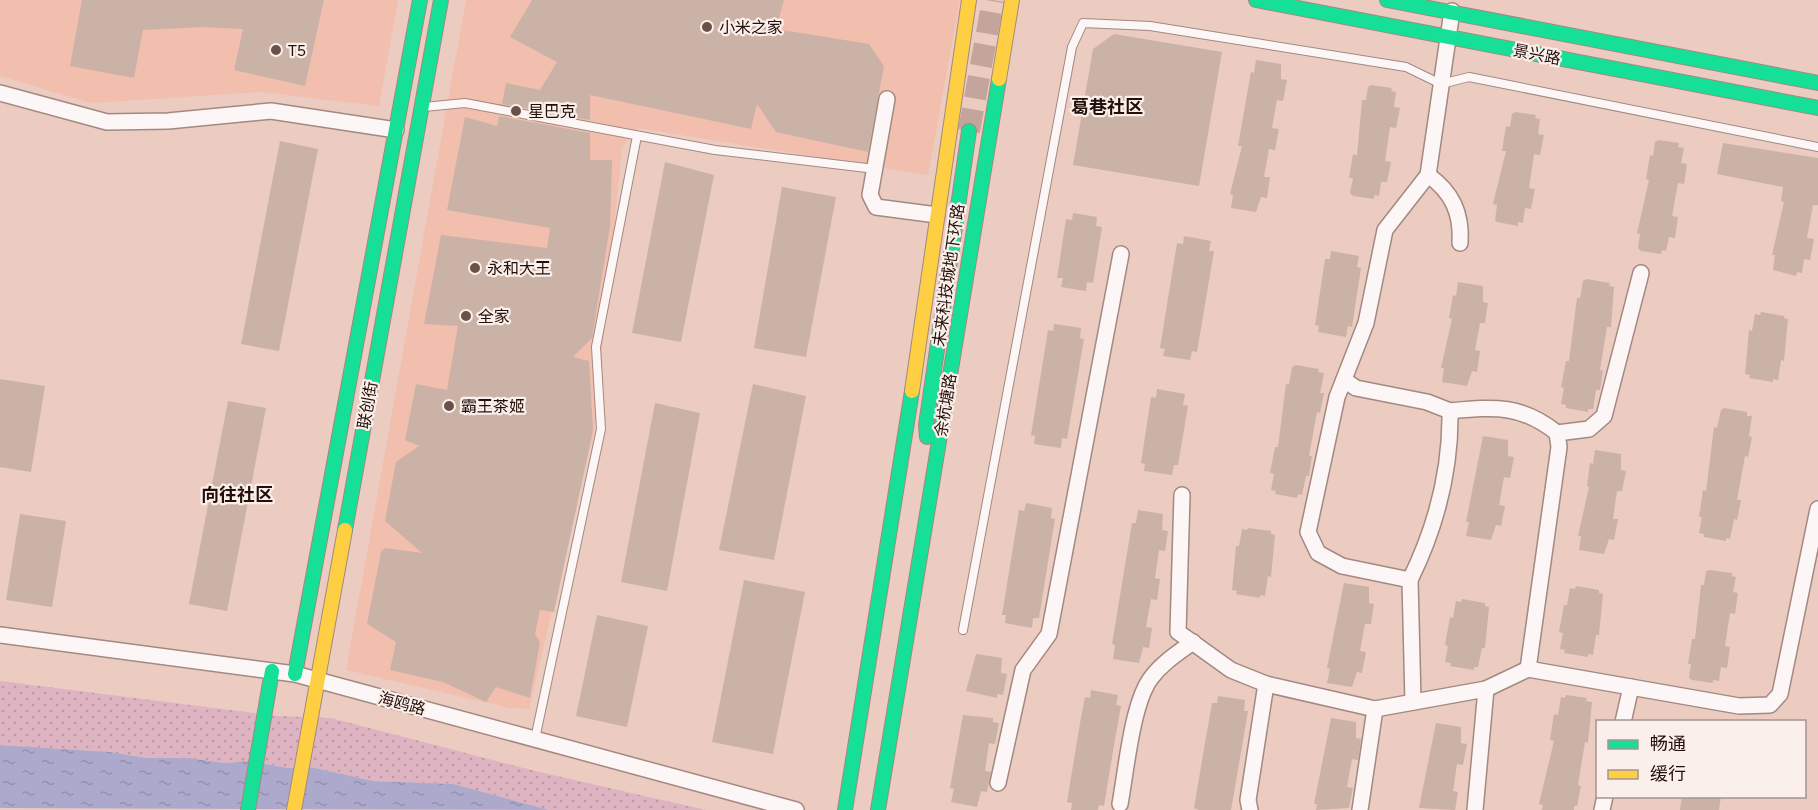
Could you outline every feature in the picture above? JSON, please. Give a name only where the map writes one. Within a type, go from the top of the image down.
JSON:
[{"type":"street","name":"联创街","points":[[295,674],[400,126],[420,0]]},
{"type":"street","name":"联创街","points":[[294,810],[417,111],[441,0]]},
{"type":"street","points":[[845,810],[898,485],[969,0]]},
{"type":"street","name":"余杭塘路","points":[[878,810],[1012,0]]},
{"type":"street","name":"景兴路","points":[[1256,0],[1818,108]]},
{"type":"street","name":"景兴路","points":[[1387,0],[1453,6],[1818,83]]},
{"type":"street","points":[[1410,580],[1342,566],[1318,553],[1308,532],[1337,397],[1366,323],[1385,230],[1428,175],[1453,6]]},
{"type":"street","points":[[0,93],[107,122],[168,121],[271,111],[400,126]]},
{"type":"street","points":[[887,99],[870,195],[876,207],[937,215]]},
{"type":"street","name":"未来科技城地下环路","points":[[898,485],[918,429],[966,131],[926,424],[931,489]]},
{"type":"street","points":[[1428,175],[1444,186],[1452,198],[1462,223],[1460,243]]},
{"type":"street","points":[[998,783],[1023,670],[1049,634],[1121,254]]},
{"type":"street","points":[[1557,433],[1589,429],[1604,416],[1641,273]]},
{"type":"street","points":[[1344,380],[1356,388],[1427,402],[1450,411],[1496,407],[1538,418],[1557,433],[1560,447],[1528,669]]},
{"type":"street","points":[[1413,702],[1410,580],[1426,548],[1440,509],[1450,432],[1450,411]]},
{"type":"street","points":[[1182,495],[1179,632],[1231,670],[1266,684],[1375,709],[1486,689],[1528,669],[1739,706],[1770,705],[1780,694],[1818,509]]},
{"type":"street","name":"海鸥路","points":[[0,635],[295,674],[796,810]]},
{"type":"street","points":[[1120,804],[1140,697],[1150,680],[1163,665],[1193,642]]},
{"type":"street","points":[[248,810],[272,671]]},
{"type":"street","points":[[1250,810],[1248,800],[1266,684]]},
{"type":"street","points":[[1623,720],[1631,687]]},
{"type":"street","points":[[1475,810],[1486,689]]},
{"type":"street","points":[[1360,810],[1375,709]]},
{"type":"lane","points":[[963,630],[1072,47],[1083,23],[1150,26],[1406,67],[1441,84],[1469,77],[1818,147]]},
{"type":"lane","points":[[417,111],[465,103],[715,150],[875,169]]},
{"type":"lane","points":[[535,739],[601,429],[596,346],[637,136]]},
{"type":"shaded area","points":[[0,0],[398,0],[379,106],[261,92],[91,103],[0,76]]},
{"type":"shaded area","points":[[466,0],[960,0],[928,175],[638,128],[622,148],[594,432],[529,709],[510,708],[346,670]]},
{"type":"shaded area","points":[[0,681],[277,716],[331,718],[535,771],[706,810],[549,810],[454,784],[373,781],[315,768],[288,768],[251,761],[225,763],[189,758],[147,758],[110,752],[0,745]]},
{"type":"water","points":[[0,745],[110,752],[147,758],[189,758],[225,763],[250,761],[288,768],[315,768],[373,781],[454,784],[549,810],[0,808]]},
{"type":"building","points":[[82,0],[324,0],[305,86],[234,70],[243,29],[204,27],[143,30],[134,78],[70,66]]},
{"type":"building","points":[[532,0],[784,0],[776,29],[869,44],[884,66],[868,152],[776,132],[757,104],[751,129],[590,95],[590,120],[502,104],[506,83],[540,90],[557,62],[510,37]]},
{"type":"building","points":[[1114,34],[1222,52],[1199,186],[1073,165],[1093,49]]},
{"type":"building","points":[[1256,60],[1281,64],[1281,79],[1287,80],[1283,101],[1277,100],[1272,128],[1279,129],[1275,150],[1269,149],[1264,177],[1270,177],[1267,198],[1261,197],[1256,212],[1231,208],[1233,195],[1230,194],[1242,146],[1238,146],[1251,72],[1254,73]]},
{"type":"building","points":[[1371,85],[1392,88],[1391,91],[1396,92],[1394,107],[1400,108],[1396,128],[1390,127],[1385,161],[1391,162],[1387,182],[1381,182],[1379,196],[1374,195],[1374,199],[1353,196],[1350,193],[1353,178],[1349,178],[1353,154],[1357,155],[1362,100],[1366,100],[1368,87]]},
{"type":"building","points":[[1515,112],[1536,115],[1535,118],[1540,119],[1538,134],[1544,135],[1540,155],[1534,154],[1529,188],[1535,189],[1531,209],[1525,208],[1523,223],[1518,222],[1518,226],[1497,222],[1495,220],[1497,205],[1493,204],[1506,151],[1502,151],[1506,126],[1510,127],[1512,114]]},
{"type":"building","points":[[499,116],[590,133],[590,160],[612,160],[610,226],[592,338],[573,357],[589,361],[593,430],[554,612],[540,610],[535,634],[540,642],[530,698],[496,687],[486,702],[443,682],[390,670],[396,642],[367,624],[381,552],[385,548],[422,553],[385,521],[396,462],[419,446],[405,440],[416,384],[447,390],[458,326],[424,324],[441,235],[547,248],[550,228],[447,210],[465,117],[497,126]]},
{"type":"building","points":[[1659,140],[1679,143],[1678,147],[1684,148],[1681,163],[1687,164],[1684,184],[1678,183],[1672,216],[1678,217],[1675,238],[1669,237],[1666,251],[1662,250],[1661,254],[1641,251],[1638,248],[1640,234],[1637,233],[1649,180],[1646,179],[1650,155],[1653,156],[1655,142]]},
{"type":"building","points":[[280,141],[318,149],[279,351],[241,344]]},
{"type":"building","points":[[1723,143],[1818,158],[1818,205],[1813,205],[1807,238],[1814,239],[1810,260],[1804,259],[1802,273],[1797,272],[1796,276],[1773,270],[1775,255],[1772,255],[1784,202],[1781,201],[1783,187],[1717,174]]},
{"type":"building","points":[[665,162],[714,175],[681,342],[632,333]]},
{"type":"building","points":[[782,187],[836,197],[806,357],[754,348]]},
{"type":"building","points":[[1073,213],[1097,217],[1096,226],[1102,227],[1093,283],[1087,282],[1086,291],[1061,287],[1063,278],[1057,278],[1066,219],[1072,220]]},
{"type":"building","points":[[1184,236],[1211,241],[1209,251],[1214,251],[1197,352],[1192,351],[1190,360],[1163,356],[1165,349],[1160,348],[1177,243],[1183,244]]},
{"type":"building","points":[[1331,251],[1359,256],[1357,267],[1361,268],[1352,327],[1348,326],[1346,337],[1318,332],[1319,326],[1315,325],[1325,259],[1330,259]]},
{"type":"building","points":[[1587,279],[1610,283],[1609,286],[1614,287],[1611,327],[1607,327],[1600,370],[1603,370],[1600,390],[1596,390],[1593,409],[1588,409],[1588,412],[1566,408],[1566,405],[1561,404],[1564,388],[1561,387],[1566,361],[1569,361],[1577,298],[1580,298],[1583,281]]},
{"type":"building","points":[[1458,282],[1483,286],[1483,302],[1488,303],[1485,323],[1480,323],[1475,350],[1480,351],[1477,372],[1472,371],[1467,386],[1442,382],[1444,368],[1441,368],[1452,319],[1449,318]]},
{"type":"building","points":[[1761,312],[1784,316],[1788,319],[1784,361],[1781,360],[1778,380],[1773,379],[1773,382],[1749,378],[1750,375],[1745,374],[1749,330],[1752,331],[1755,314],[1760,315]]},
{"type":"building","points":[[1054,324],[1081,328],[1080,338],[1084,339],[1067,439],[1062,438],[1061,448],[1034,444],[1035,436],[1031,435],[1048,330],[1053,331]]},
{"type":"building","points":[[1296,365],[1319,369],[1318,372],[1324,373],[1320,393],[1324,393],[1320,413],[1317,412],[1309,456],[1312,456],[1309,476],[1306,476],[1302,495],[1298,494],[1297,498],[1275,494],[1276,491],[1271,490],[1274,474],[1270,473],[1275,447],[1278,447],[1286,384],[1289,384],[1292,367]]},
{"type":"building","points":[[0,379],[45,386],[31,472],[0,467]]},
{"type":"building","points":[[753,384],[806,396],[774,560],[719,550]]},
{"type":"building","points":[[1157,389],[1185,394],[1183,405],[1188,406],[1178,465],[1174,465],[1172,475],[1144,471],[1145,464],[1141,463],[1151,397],[1156,398]]},
{"type":"building","points":[[228,401],[266,408],[227,611],[189,604]]},
{"type":"building","points":[[655,403],[700,413],[667,591],[621,582]]},
{"type":"building","points":[[1724,408],[1747,412],[1747,416],[1752,416],[1749,436],[1752,437],[1748,457],[1745,456],[1737,500],[1741,500],[1737,520],[1734,519],[1730,539],[1726,538],[1726,541],[1704,537],[1704,534],[1699,533],[1702,517],[1699,517],[1703,490],[1706,491],[1714,427],[1717,428],[1721,410]]},
{"type":"building","points":[[1483,436],[1508,440],[1508,456],[1514,457],[1510,478],[1504,477],[1499,505],[1505,506],[1501,526],[1496,525],[1491,540],[1466,536],[1469,522],[1466,522]]},
{"type":"building","points":[[1595,450],[1621,454],[1621,470],[1626,471],[1622,491],[1617,491],[1613,519],[1618,519],[1614,540],[1609,539],[1604,554],[1579,550],[1581,536],[1578,536],[1589,487],[1587,486],[1590,463],[1593,464]]},
{"type":"building","points":[[1026,503],[1052,508],[1051,518],[1055,519],[1039,618],[1033,618],[1032,628],[1005,623],[1006,615],[1002,615],[1019,510],[1024,511]]},
{"type":"building","points":[[1138,510],[1163,514],[1162,530],[1168,531],[1165,551],[1159,550],[1155,578],[1160,579],[1157,600],[1151,599],[1146,627],[1152,628],[1149,648],[1143,647],[1139,663],[1113,659],[1115,645],[1112,644],[1132,523],[1136,523]]},
{"type":"building","points":[[20,514],[66,521],[52,607],[6,600]]},
{"type":"building","points":[[1248,528],[1271,531],[1271,534],[1275,535],[1271,577],[1268,576],[1265,596],[1260,595],[1260,598],[1236,594],[1237,591],[1232,590],[1236,546],[1239,546],[1242,529],[1247,530]]},
{"type":"building","points":[[1706,571],[1732,573],[1732,576],[1736,577],[1733,592],[1738,593],[1735,614],[1730,613],[1725,646],[1730,647],[1727,668],[1721,667],[1719,681],[1713,680],[1713,683],[1689,678],[1691,664],[1688,664],[1692,639],[1695,639],[1701,585],[1704,585]]},
{"type":"building","points":[[744,580],[805,592],[773,754],[712,742]]},
{"type":"building","points":[[1344,583],[1369,587],[1369,603],[1374,604],[1371,624],[1365,624],[1360,651],[1366,652],[1362,673],[1357,672],[1352,687],[1327,683],[1330,669],[1327,668]]},
{"type":"building","points":[[1576,586],[1599,590],[1599,593],[1603,594],[1599,635],[1596,635],[1593,655],[1588,654],[1588,657],[1564,653],[1565,650],[1560,649],[1563,633],[1559,632],[1564,605],[1567,605],[1570,588],[1575,589]]},
{"type":"building","points":[[1462,599],[1485,603],[1485,606],[1489,607],[1485,648],[1482,648],[1478,667],[1474,667],[1474,670],[1450,666],[1451,663],[1445,662],[1448,646],[1445,645],[1450,617],[1453,618],[1456,601],[1461,602]]},
{"type":"building","points":[[597,615],[648,626],[627,727],[576,716]]},
{"type":"building","points":[[976,654],[1002,658],[1001,673],[1007,674],[1003,695],[997,694],[997,698],[966,691]]},
{"type":"building","points":[[1091,690],[1118,695],[1116,705],[1121,706],[1104,806],[1099,805],[1098,810],[1071,810],[1072,803],[1067,802],[1080,723],[1085,697],[1090,698]]},
{"type":"building","points":[[1566,695],[1587,698],[1586,701],[1592,702],[1588,743],[1585,742],[1578,785],[1581,786],[1577,806],[1574,806],[1574,810],[1542,810],[1543,805],[1539,804],[1554,741],[1550,740],[1554,714],[1558,715],[1561,697],[1565,698]]},
{"type":"building","points":[[1218,696],[1245,700],[1244,711],[1248,711],[1231,810],[1199,810],[1194,808],[1212,703],[1217,703]]},
{"type":"building","points":[[963,715],[993,718],[993,722],[999,723],[995,744],[989,743],[985,771],[991,772],[987,792],[981,791],[977,807],[951,802],[954,789],[950,788]]},
{"type":"building","points":[[1331,718],[1356,722],[1356,738],[1361,739],[1358,760],[1352,759],[1347,787],[1353,788],[1349,808],[1316,810],[1317,804],[1314,804]]},
{"type":"building","points":[[1436,723],[1461,727],[1461,743],[1467,744],[1463,765],[1457,764],[1453,791],[1458,792],[1455,810],[1419,808]]},
{"type":"building","points":[[1682,798],[1721,798],[1719,810],[1680,810]]},
{"type":"tunnel","points":[[969,131],[993,0]]},
{"type":"traffic: fast","points":[[295,674],[420,0]]},
{"type":"traffic: fast","points":[[345,530],[441,0]]},
{"type":"traffic: fast","points":[[1256,0],[1818,108]]},
{"type":"traffic: fast","points":[[1387,0],[1818,83]]},
{"type":"traffic: fast","points":[[878,810],[999,79]]},
{"type":"traffic: fast","points":[[927,437],[926,425],[969,131]]},
{"type":"traffic: fast","points":[[845,810],[912,391]]},
{"type":"traffic: fast","points":[[248,810],[272,671]]},
{"type":"traffic: slow","points":[[912,391],[969,0]]},
{"type":"traffic: slow","points":[[999,79],[1012,0]]},
{"type":"traffic: slow","points":[[294,810],[345,530]]},
{"type":"place","name":"小米之家","points":[[707,27]]},
{"type":"place","name":"T5","points":[[276,50]]},
{"type":"place","name":"星巴克","points":[[516,111]]},
{"type":"place","name":"永和大王","points":[[475,268]]},
{"type":"place","name":"全家","points":[[466,316]]},
{"type":"place","name":"霸王茶姬","points":[[449,406]]},
{"type":"district","name":"葛巷社区","points":[[1107,107]]},
{"type":"district","name":"向往社区","points":[[237,495]]}]
